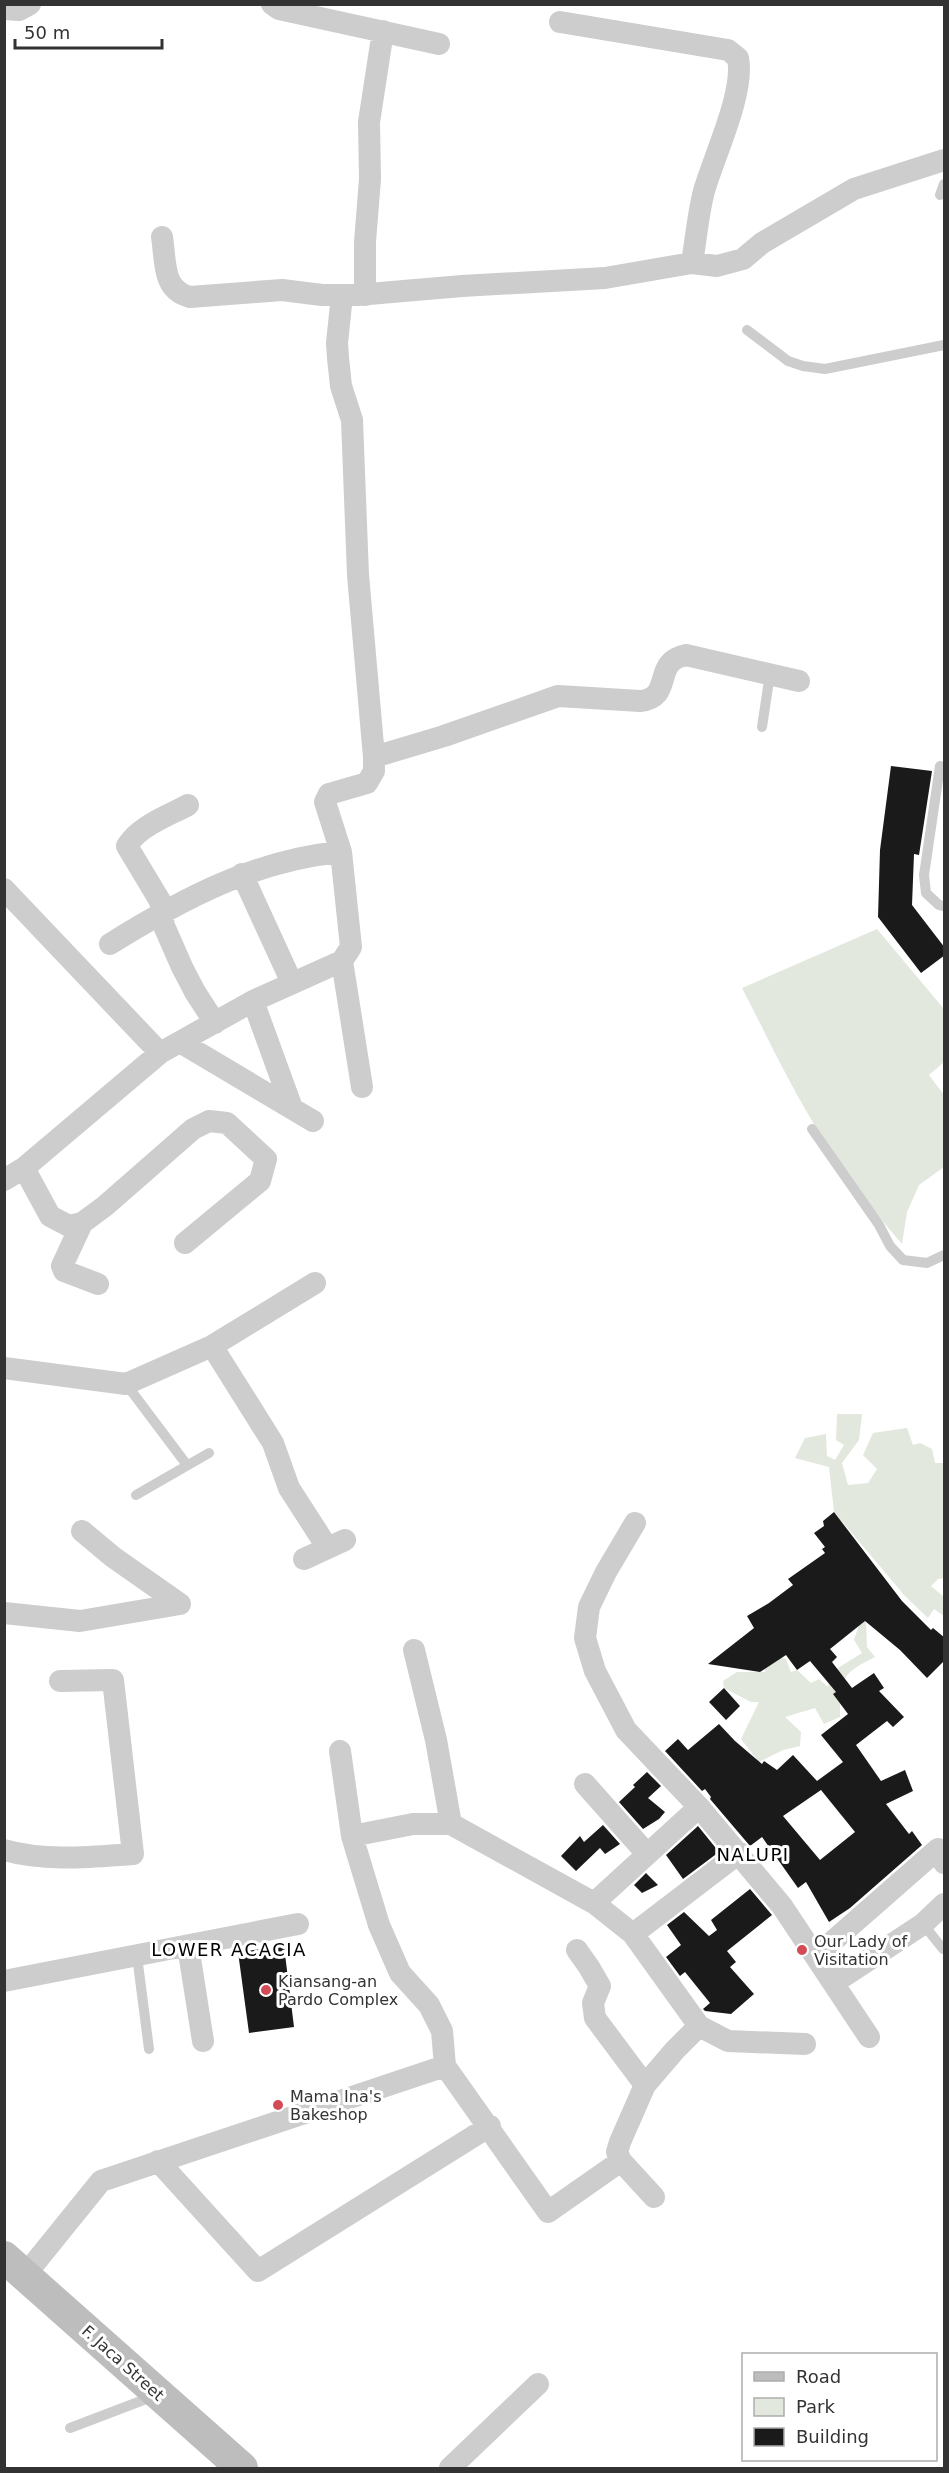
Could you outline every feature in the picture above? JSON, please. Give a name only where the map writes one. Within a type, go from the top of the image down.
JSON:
[{"type":"street","points":[[4,9],[19,10],[30,4]]},
{"type":"street","points":[[272,4],[279,9],[440,44]]},
{"type":"street","points":[[560,22],[728,50],[738,58],[741,70],[727,123],[704,191],[692,263]]},
{"type":"street","points":[[365,295],[365,242],[370,179],[369,122],[382,31]]},
{"type":"street","points":[[162,237],[169,284],[178,294],[190,297],[282,290],[365,295],[462,286],[605,278],[692,263],[717,266],[743,259],[762,243],[854,189],[945,160]]},
{"type":"street","points":[[4,1180],[24,1168],[170,1048],[253,1001],[342,961],[351,948],[341,852],[325,802],[329,794],[367,783],[374,771],[374,757],[358,575],[352,420],[341,386],[337,351],[342,295]]},
{"type":"street","points":[[374,757],[444,736],[558,696],[651,700],[658,693],[669,662],[676,657],[686,655],[799,681]]},
{"type":"street","points":[[188,805],[136,835],[127,846],[157,894],[169,941],[195,992],[215,1023]]},
{"type":"street","points":[[110,944],[163,911],[242,874],[290,860],[341,852]]},
{"type":"street","points":[[242,874],[292,983]]},
{"type":"street","points":[[4,889],[170,1048],[314,1121]]},
{"type":"street","points":[[342,961],[362,1087]]},
{"type":"street","points":[[253,1001],[292,1108]]},
{"type":"street","points":[[98,1284],[64,1271],[62,1266],[82,1223],[193,1129],[209,1120],[227,1123],[266,1159],[263,1173],[260,1181],[185,1243]]},
{"type":"street","points":[[24,1168],[50,1216],[69,1226],[82,1223]]},
{"type":"street","points":[[4,1368],[126,1384],[212,1346],[315,1283]]},
{"type":"street","points":[[212,1346],[273,1443],[289,1488],[336,1543],[304,1559]]},
{"type":"street","points":[[635,1523],[606,1572],[590,1607],[585,1638],[595,1671],[626,1730],[699,1807],[782,1906],[835,1982],[869,2037]]},
{"type":"street","points":[[4,1613],[80,1621],[180,1604],[113,1557],[82,1531]]},
{"type":"street","points":[[414,1650],[436,1740],[451,1824]]},
{"type":"street","points":[[4,1850],[56,1858],[133,1854],[113,1680],[60,1681]]},
{"type":"street","points":[[340,1751],[352,1836],[379,1925],[400,1973],[429,2005],[442,2031],[446,2066],[548,2212],[621,2161]]},
{"type":"street","points":[[585,1784],[647,1854]]},
{"type":"street","points":[[594,1903],[699,1807]]},
{"type":"street","points":[[352,1836],[414,1824],[451,1824],[594,1903],[633,1934],[699,2026],[728,2041],[805,2044]]},
{"type":"street","points":[[816,1956],[938,1849],[945,1863]]},
{"type":"street","points":[[633,1934],[739,1853]]},
{"type":"street","points":[[835,1982],[923,1924],[945,1904]]},
{"type":"street","points":[[4,1981],[188,1947],[298,1923]]},
{"type":"street","points":[[188,1947],[203,2041]]},
{"type":"street","points":[[577,1950],[590,1967],[600,1986],[593,2011],[598,2024],[630,2062],[645,2085]]},
{"type":"street","points":[[654,2198],[621,2161],[617,2152],[645,2085],[699,2026]]},
{"type":"street","points":[[15,2266],[101,2181],[446,2066]]},
{"type":"street","points":[[158,2161],[258,2271],[490,2126]]},
{"type":"street","name":"F. Jaca Street","points":[[15,2266],[242,2469]]},
{"type":"street","points":[[452,2468],[538,2384]]},
{"type":"lane","points":[[940,195],[945,184]]},
{"type":"lane","points":[[747,330],[789,361],[803,366],[825,369],[945,345]]},
{"type":"lane","points":[[762,727],[770,673]]},
{"type":"lane","points":[[945,766],[940,766],[924,875],[926,893],[939,905],[945,906]]},
{"type":"lane","points":[[812,1129],[879,1225],[890,1246],[903,1260],[927,1263],[945,1255]]},
{"type":"lane","points":[[126,1384],[187,1466]]},
{"type":"lane","points":[[136,1495],[209,1453]]},
{"type":"lane","points":[[923,1924],[943,1949]]},
{"type":"lane","points":[[137,1956],[149,2049]]},
{"type":"lane","points":[[70,2428],[159,2395]]},
{"type":"green space","points":[[877,929],[944,1009],[944,1062],[929,1075],[944,1095],[944,1167],[919,1185],[907,1212],[902,1244],[852,1181],[818,1131],[742,988]]},
{"type":"green space","points":[[837,1414],[862,1414],[859,1440],[842,1463],[848,1485],[868,1483],[877,1469],[863,1455],[873,1433],[907,1428],[913,1445],[920,1443],[932,1449],[935,1463],[944,1463],[944,1578],[938,1579],[931,1586],[944,1597],[944,1616],[934,1609],[928,1618],[905,1596],[834,1512],[829,1467],[795,1458],[805,1438],[826,1434],[827,1456],[835,1460],[844,1445],[836,1440]]},
{"type":"green space","points":[[866,1620],[867,1647],[875,1657],[854,1669],[844,1680],[840,1717],[824,1724],[815,1708],[785,1717],[801,1732],[800,1746],[783,1750],[759,1762],[741,1739],[759,1702],[751,1702],[724,1688],[723,1681],[737,1672],[765,1672],[761,1659],[769,1654],[786,1659],[791,1672],[797,1670],[811,1683],[819,1679],[828,1687],[830,1673],[862,1653],[854,1640],[860,1622]]},
{"type":"building","points":[[891,766],[932,771],[919,855],[914,854],[912,905],[945,948],[945,955],[921,973],[878,917],[880,850]]},
{"type":"building","points":[[834,1512],[902,1601],[931,1630],[933,1628],[945,1638],[945,1660],[927,1678],[900,1650],[865,1621],[830,1649],[837,1657],[832,1662],[852,1688],[874,1673],[884,1688],[879,1691],[904,1717],[893,1727],[887,1721],[856,1745],[881,1781],[905,1770],[913,1791],[886,1804],[909,1834],[912,1831],[922,1845],[850,1908],[829,1922],[806,1882],[798,1888],[762,1837],[750,1846],[710,1799],[705,1789],[702,1791],[665,1751],[678,1739],[688,1750],[719,1724],[762,1764],[764,1761],[777,1770],[793,1755],[817,1781],[843,1762],[821,1735],[848,1714],[833,1694],[836,1692],[810,1661],[797,1670],[786,1655],[760,1672],[708,1664],[754,1628],[747,1616],[793,1585],[788,1579],[825,1553],[822,1549],[825,1547],[814,1533],[824,1526],[823,1521]],"holes":[[[821,1790],[855,1832],[820,1860],[783,1816]]]},
{"type":"building","points":[[724,1688],[740,1706],[726,1720],[709,1702]]},
{"type":"building","points":[[647,1772],[661,1786],[648,1798],[665,1812],[659,1819],[643,1829],[619,1802]]},
{"type":"building","points":[[603,1825],[620,1844],[605,1854],[600,1848],[576,1871],[561,1856],[580,1836],[584,1842]]},
{"type":"building","points":[[698,1826],[719,1852],[683,1879],[666,1855]]},
{"type":"building","points":[[646,1873],[658,1885],[642,1893],[634,1885]]},
{"type":"building","points":[[750,1889],[772,1915],[727,1951],[736,1962],[730,1967],[754,1994],[731,2014],[705,2011],[703,2009],[710,2003],[685,1972],[680,1976],[666,1957],[681,1945],[667,1925],[684,1912],[709,1936],[717,1930],[711,1920]]},
{"type":"building","name":"Kiansang-an Pardo Complex","points":[[284,1946],[294,2027],[249,2033],[238,1952]]},
{"type":"place","name":"Our Lady of Visitation","points":[[802,1950]]},
{"type":"place","name":"Kiansang-an Pardo Complex","points":[[266,1990]]},
{"type":"place","name":"Mama Ina's Bakeshop","points":[[278,2105]]},
{"type":"district","name":"NALUPI","points":[[753,1854]]},
{"type":"district","name":"LOWER ACACIA","points":[[229,1949]]}]
